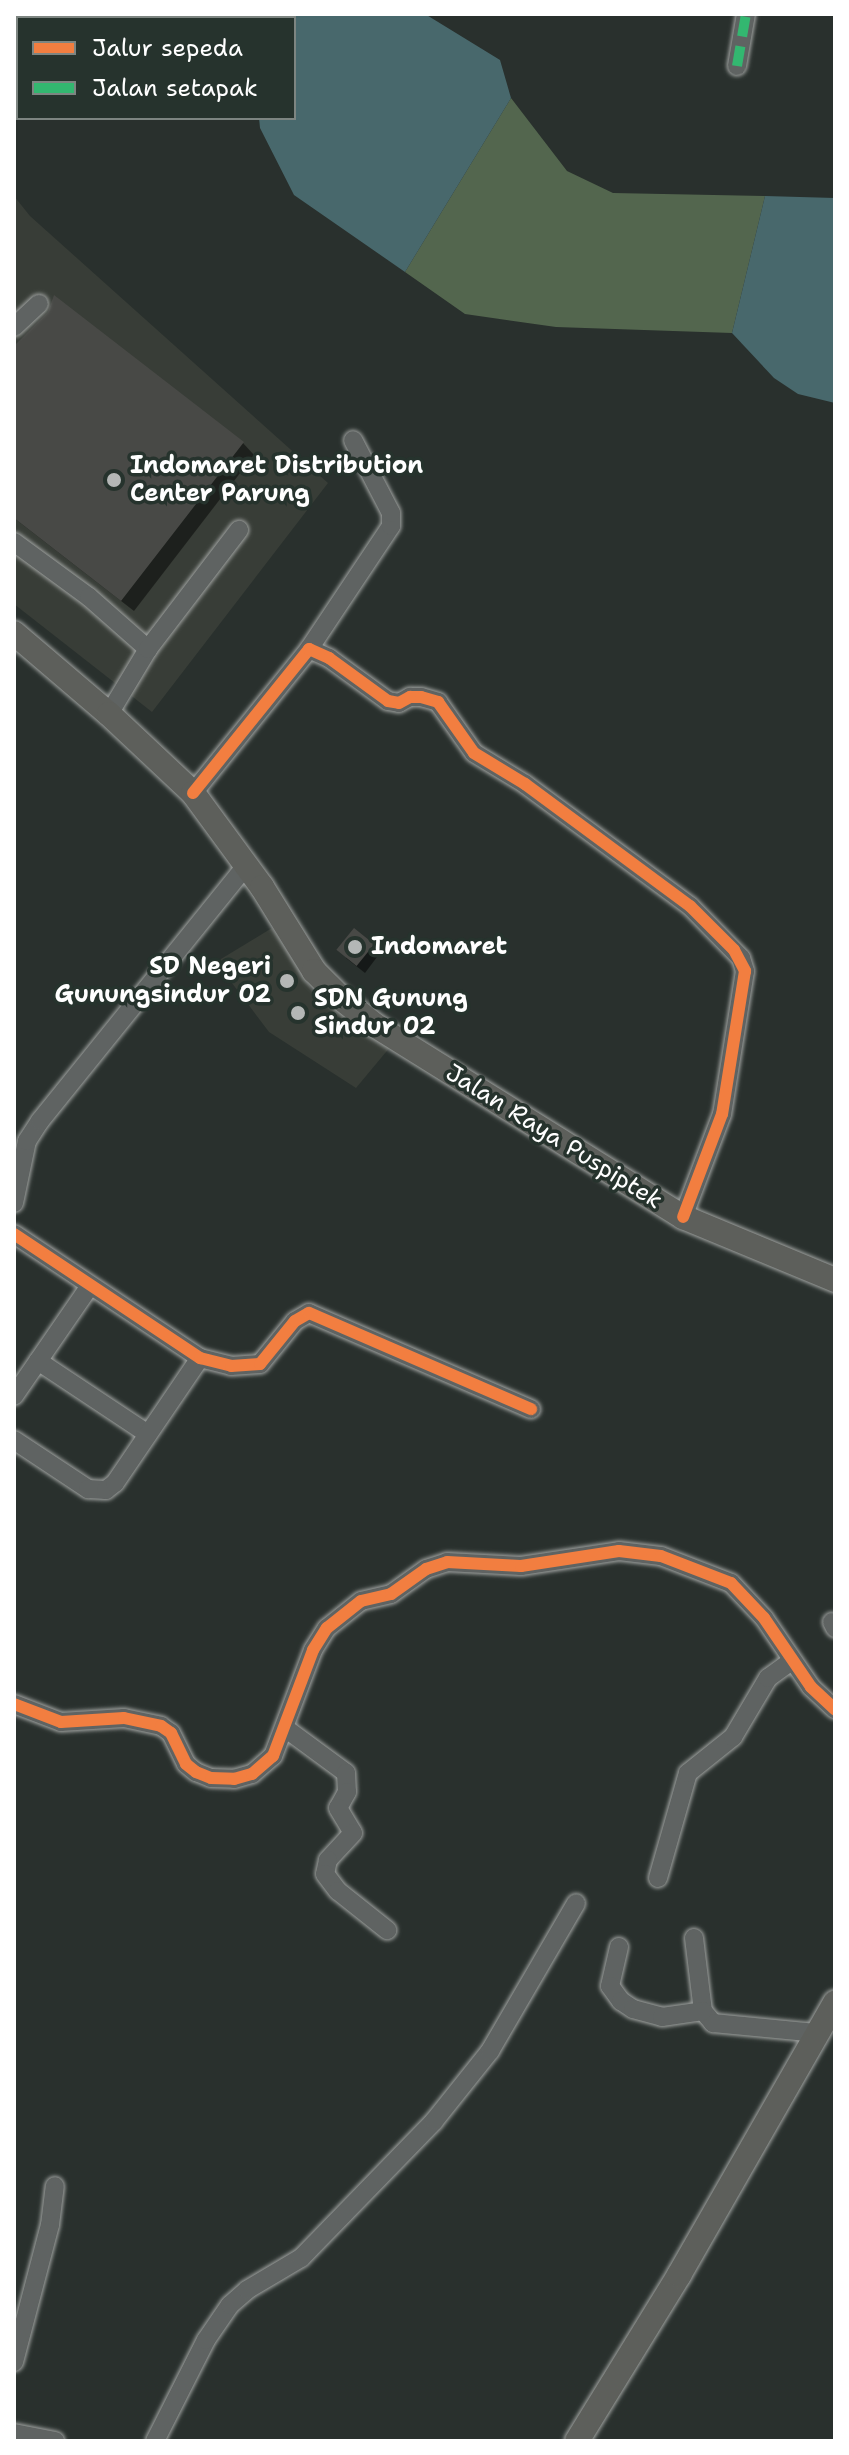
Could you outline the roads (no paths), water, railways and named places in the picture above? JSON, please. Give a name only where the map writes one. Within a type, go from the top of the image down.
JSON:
[{"type":"main road","name":"Jalan Raya Puspiptek","points":[[14,633],[109,714],[193,793],[246,866],[314,971],[376,1026],[683,1217],[835,1280]]},
{"type":"main road","points":[[578,2440],[679,2275],[835,2003]]},
{"type":"street","points":[[737,66],[746,14]]},
{"type":"street","points":[[14,327],[39,304]]},
{"type":"street","points":[[193,793],[309,649],[391,526],[391,513],[353,440]]},
{"type":"street","points":[[109,714],[148,649],[239,530]]},
{"type":"street","points":[[14,542],[100,607],[148,649]]},
{"type":"street","points":[[309,649],[329,658],[388,701],[399,703],[421,697],[438,702],[474,753],[525,784],[690,906],[741,958],[745,971],[722,1114],[683,1217]]},
{"type":"street","points":[[14,1203],[27,1141],[40,1121],[246,866]]},
{"type":"street","points":[[14,1234],[200,1358],[231,1366],[260,1364],[295,1321],[309,1313],[531,1409]]},
{"type":"street","points":[[14,1396],[90,1286]]},
{"type":"street","points":[[14,1440],[88,1489],[98,1492],[115,1483],[200,1358]]},
{"type":"street","points":[[38,1361],[148,1434]]},
{"type":"street","points":[[14,1704],[61,1722],[124,1718],[161,1726],[177,1742],[186,1764],[211,1778],[234,1779],[264,1767],[273,1756],[313,1650],[343,1612],[361,1601],[391,1594],[426,1569],[447,1562],[521,1566],[619,1551],[661,1556],[731,1583],[764,1618],[811,1687],[835,1709]]},
{"type":"street","points":[[658,1878],[688,1773],[733,1737],[768,1678],[791,1661]]},
{"type":"street","points":[[285,1728],[346,1773],[347,1792],[338,1808],[353,1833],[328,1860],[325,1874],[338,1891],[387,1930]]},
{"type":"street","points":[[155,2441],[206,2340],[230,2305],[247,2290],[301,2258],[434,2121],[490,2051],[576,1903]]},
{"type":"street","points":[[694,1938],[703,2011],[713,2023],[816,2033]]},
{"type":"street","points":[[619,1947],[610,1986],[621,2001],[633,2009],[662,2017],[703,2011]]},
{"type":"street","points":[[14,2362],[50,2225],[55,2186]]},
{"type":"street","points":[[14,2433],[55,2441]]},
{"type":"water","points":[[425,14],[500,60],[511,98],[405,272],[294,195],[260,128],[259,120],[296,120],[296,16],[72,16]]},
{"type":"water","points":[[765,196],[835,198],[835,403],[798,394],[774,378],[732,333]]},
{"type":"place","name":"Indomaret Distribution Center Parung","points":[[114,480]]},
{"type":"place","name":"Indomaret","points":[[355,947]]},
{"type":"place","name":"SD Negeri Gunungsindur 02","points":[[287,981]]},
{"type":"place","name":"SDN Gunung Sindur 02","points":[[298,1013]]}]
